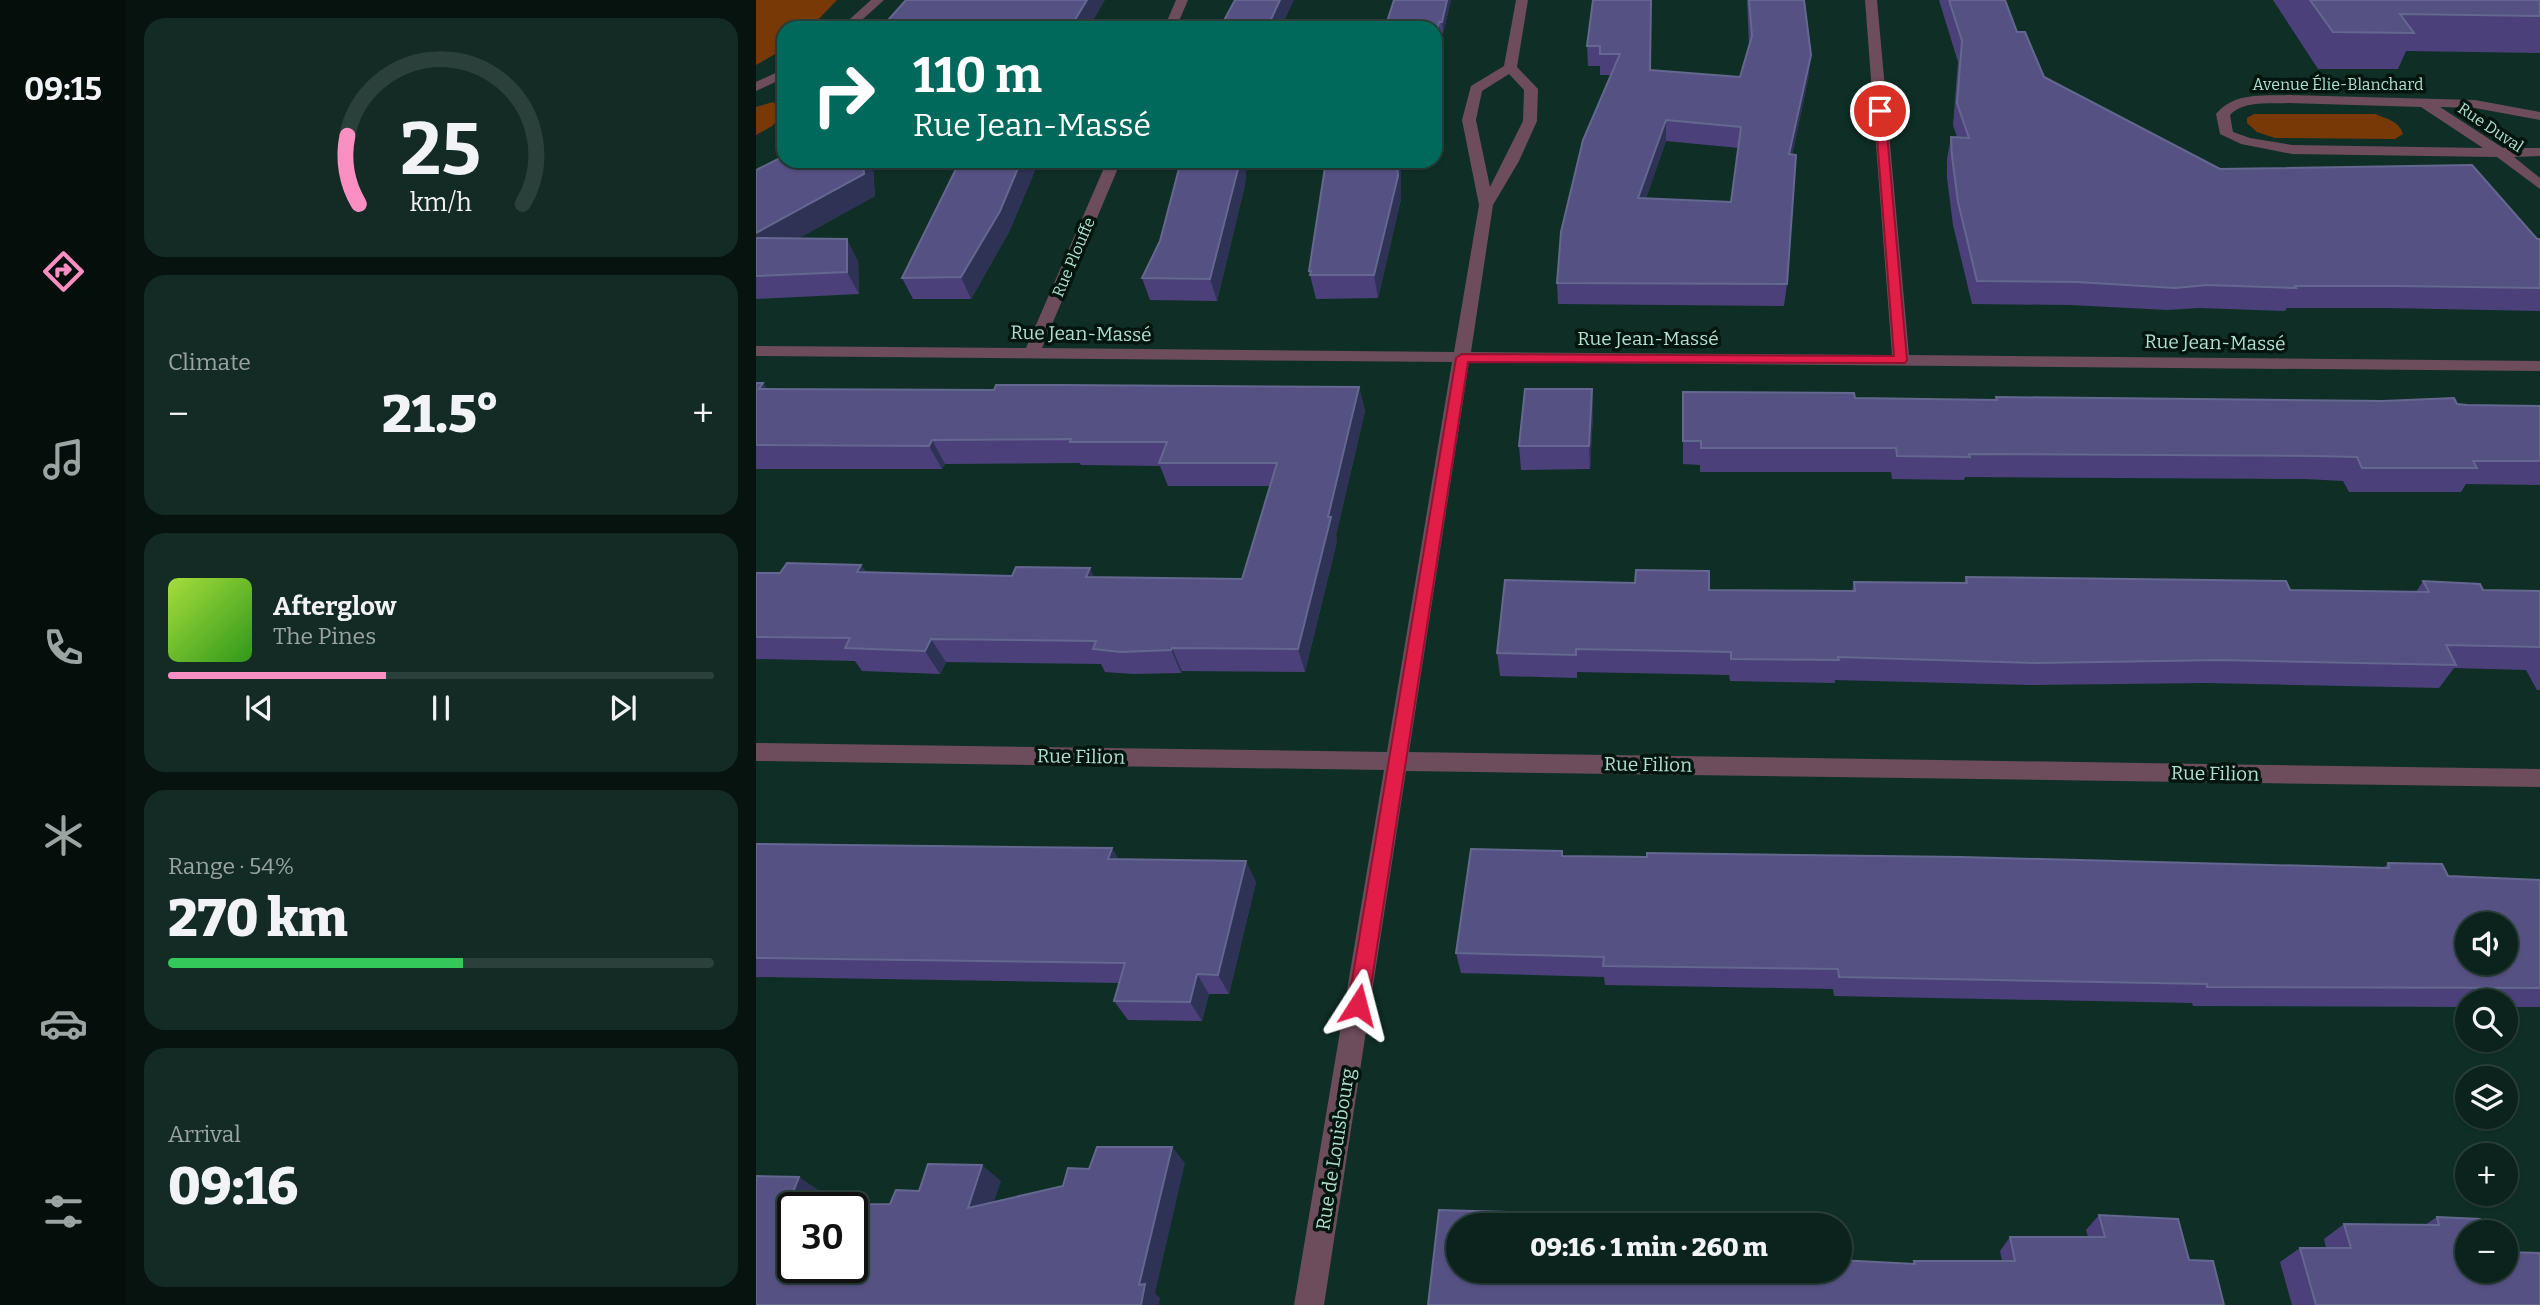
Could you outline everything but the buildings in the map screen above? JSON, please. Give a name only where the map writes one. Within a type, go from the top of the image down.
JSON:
[{"type":"street","points":[[854,21],[878,0]]},
{"type":"street","points":[[1173,21],[1182,0]]},
{"type":"street","points":[[1510,68],[1522,0]]},
{"type":"street","points":[[1871,0],[1900,360]]},
{"type":"street","name":"Rue de Louisbourg","points":[[1310,1305],[1486,205],[1469,120],[1476,89],[1510,68],[1531,89],[1530,121],[1512,161],[1486,205]]},
{"type":"street","points":[[756,87],[777,76]]},
{"type":"street","name":"Avenue Élie-Blanchard","points":[[2540,116],[2475,104],[2256,99],[2231,106],[2223,114],[2227,134],[2249,142],[2275,146],[2540,152]]},
{"type":"street","name":"Rue Duval","points":[[2421,101],[2501,153],[2540,185]]},
{"type":"street","name":"Rue Plouffe","points":[[1032,353],[1111,168]]},
{"type":"street","name":"Rue Jean-Massé","points":[[756,351],[2540,366]]},
{"type":"street","name":"Rue Filion","points":[[756,752],[2540,778]]},
{"type":"shaded area","points":[[756,0],[837,0],[817,21],[777,21],[777,53],[756,65]]},
{"type":"shaded area","points":[[773,102],[777,105],[777,121],[756,135],[756,107]]},
{"type":"shaded area","points":[[2254,114],[2375,114],[2396,123],[2403,134],[2395,139],[2275,138],[2257,132],[2247,123],[2247,118]]},
{"type":"route","points":[[1358,1005],[1462,358],[1900,360],[1880,111]]}]
